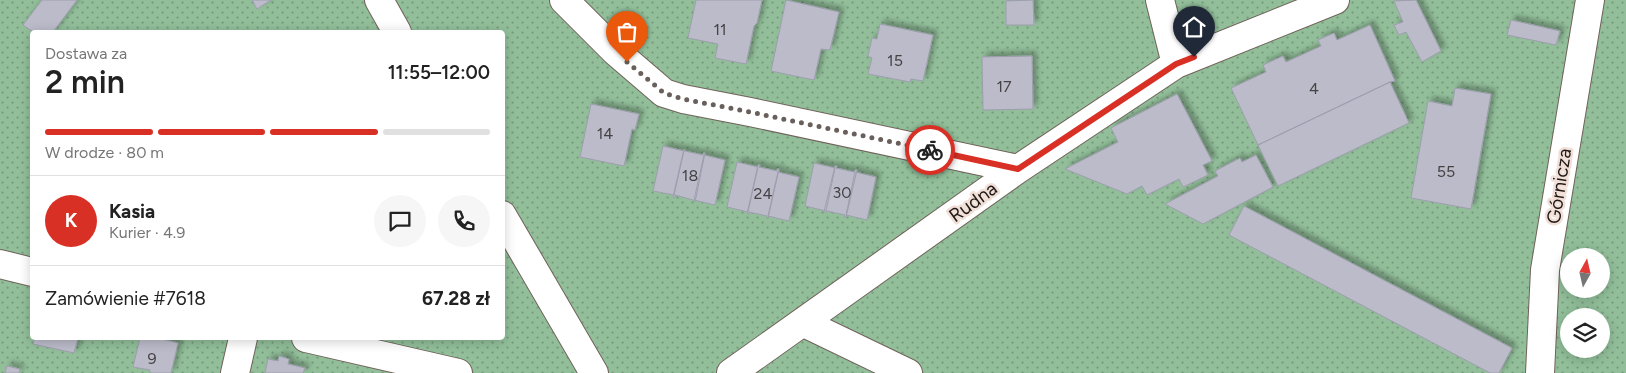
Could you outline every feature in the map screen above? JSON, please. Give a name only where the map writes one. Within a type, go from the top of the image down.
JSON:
[{"type":"street","points":[[379,0],[396,30]]},
{"type":"street","points":[[564,0],[615,51],[664,93],[683,99],[1018,169]]},
{"type":"street","points":[[1160,0],[1176,64]]},
{"type":"street","name":"Rudna","points":[[731,373],[804,323],[1018,169],[1176,64],[1334,0]]},
{"type":"street","name":"Górnicza","points":[[1540,373],[1545,270],[1590,0]]},
{"type":"street","points":[[505,220],[594,373]]},
{"type":"street","points":[[0,264],[30,272]]},
{"type":"street","points":[[804,323],[908,373]]},
{"type":"street","points":[[235,373],[243,340]]},
{"type":"street","points":[[315,340],[458,373]]},
{"type":"green space","points":[[0,0],[1626,0],[1626,373],[0,373]]},
{"type":"building","points":[[42,0],[77,0],[54,30],[30,30],[23,25]]},
{"type":"building","points":[[252,0],[271,0],[257,9]]},
{"type":"building","points":[[696,0],[762,0],[746,64],[715,58],[718,44],[688,38]]},
{"type":"building","points":[[786,0],[839,12],[830,50],[821,49],[814,80],[771,71]]},
{"type":"building","points":[[1033,0],[1034,25],[1006,25],[1006,1]]},
{"type":"building","points":[[1416,0],[1441,51],[1422,62],[1406,32],[1399,35],[1394,25],[1403,22],[1394,1]]},
{"type":"building","points":[[1511,20],[1560,31],[1556,45],[1507,35]]},
{"type":"building","points":[[880,24],[933,35],[923,81],[911,79],[910,82],[868,74],[872,58],[868,56],[872,38],[877,39]]},
{"type":"building","points":[[1370,25],[1395,81],[1258,145],[1231,88],[1266,72],[1263,65],[1283,56],[1286,62],[1321,46],[1318,40],[1334,33],[1337,40]]},
{"type":"building","points":[[1032,56],[1033,109],[983,110],[982,57]]},
{"type":"building","points":[[1390,82],[1409,123],[1278,186],[1258,145]]},
{"type":"building","points":[[1455,88],[1491,94],[1471,209],[1411,198],[1428,101],[1452,106]]},
{"type":"building","points":[[1177,94],[1212,161],[1203,165],[1208,175],[1183,187],[1179,179],[1147,195],[1142,186],[1127,194],[1065,169],[1118,142],[1111,128]]},
{"type":"building","points":[[591,104],[639,114],[635,130],[632,129],[624,166],[580,157]]},
{"type":"building","points":[[663,146],[684,151],[674,195],[653,191]]},
{"type":"building","points":[[684,149],[685,151],[703,155],[705,153],[695,202],[675,195],[675,198],[673,197]]},
{"type":"building","points":[[704,155],[725,160],[715,205],[694,200]]},
{"type":"building","points":[[1256,155],[1273,187],[1203,224],[1165,204],[1218,176],[1215,171],[1240,158],[1242,162]]},
{"type":"building","points":[[737,162],[758,167],[748,212],[727,207]]},
{"type":"building","points":[[814,163],[835,168],[826,211],[805,206]]},
{"type":"building","points":[[758,165],[760,165],[759,167],[777,171],[779,169],[768,218],[767,216],[749,212],[747,214]]},
{"type":"building","points":[[835,166],[837,166],[836,168],[854,172],[857,170],[846,217],[844,217],[845,215],[824,212]]},
{"type":"building","points":[[778,172],[799,177],[789,221],[768,216]]},
{"type":"building","points":[[855,172],[876,177],[867,220],[846,215]]},
{"type":"building","points":[[1244,206],[1512,348],[1499,373],[1490,373],[1229,235]]},
{"type":"building","points":[[34,340],[77,340],[74,353],[33,344]]},
{"type":"building","points":[[140,340],[166,340],[178,343],[171,373],[150,373],[150,370],[133,367]]},
{"type":"building","points":[[279,356],[289,359],[288,364],[305,368],[303,373],[265,373],[268,359],[278,361]]},
{"type":"building","points":[[7,366],[20,369],[19,373],[5,373]]},
{"type":"way so far","points":[[627,62],[664,93],[683,99],[930,150]]},
{"type":"route","points":[[930,150],[1018,169],[1176,64],[1194,57]]}]
